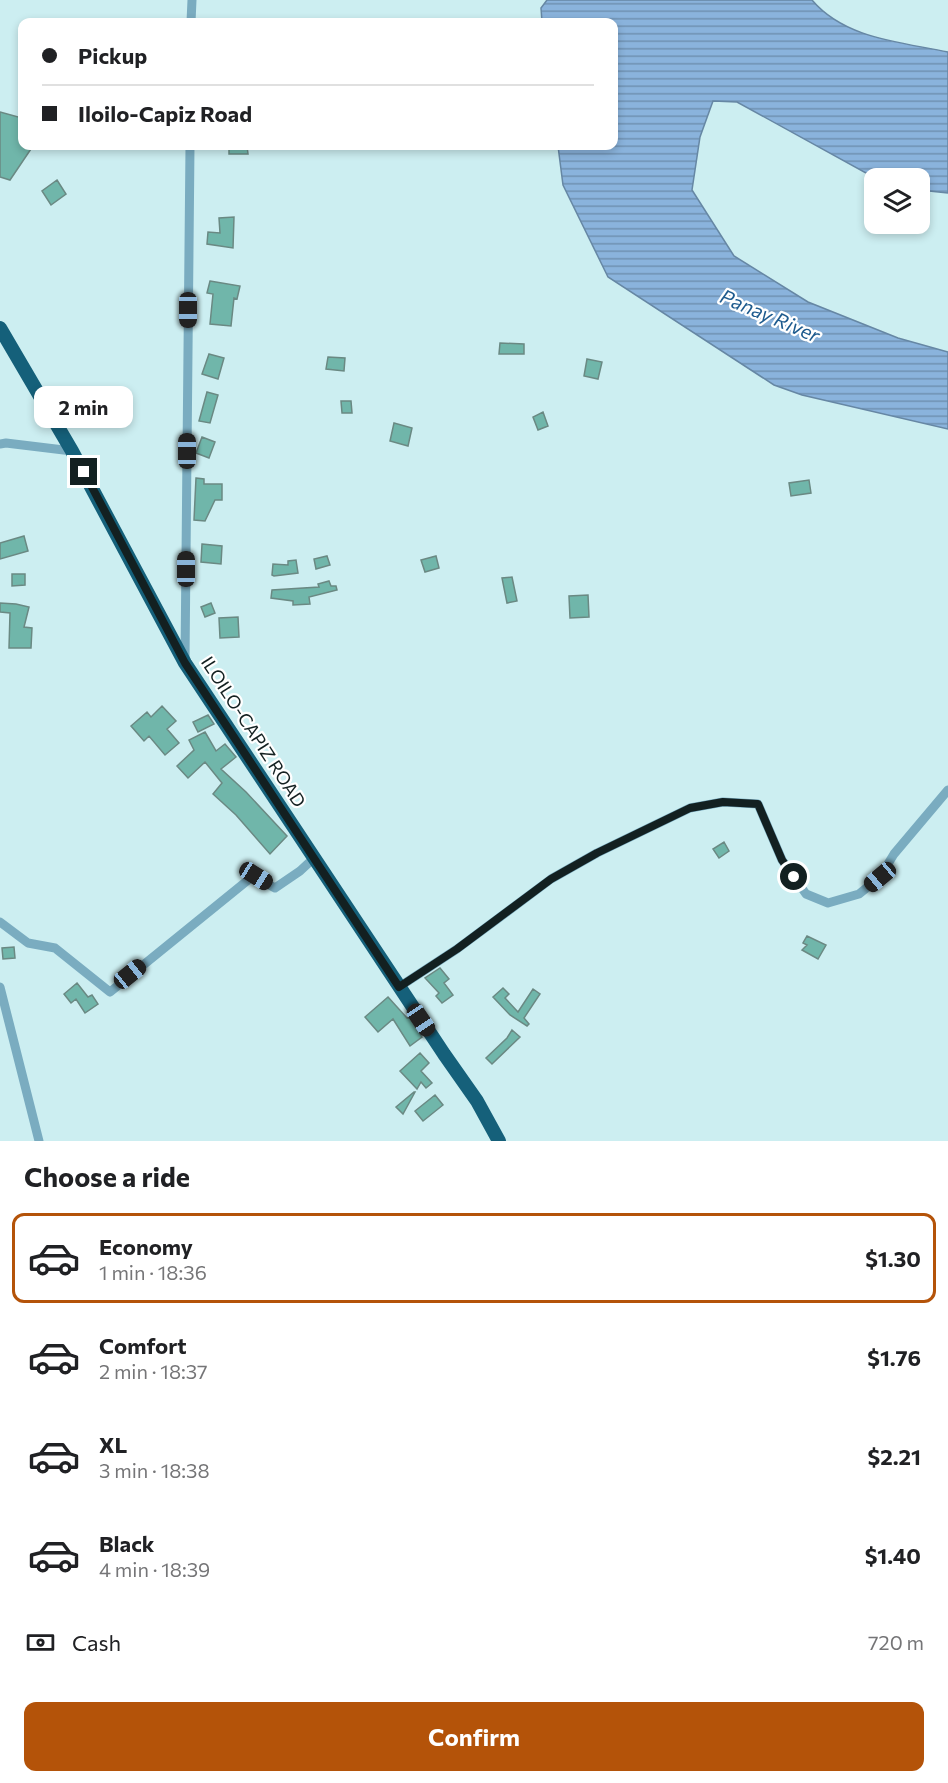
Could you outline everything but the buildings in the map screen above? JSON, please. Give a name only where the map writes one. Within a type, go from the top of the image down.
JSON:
[{"type":"highway","name":"ILOILO-CAPIZ ROAD","points":[[0,328],[72,451],[185,663],[477,1101],[499,1141]]},
{"type":"street","points":[[191,18],[192,0]]},
{"type":"street","points":[[185,663],[190,150]]},
{"type":"street","points":[[0,444],[72,451]]},
{"type":"street","points":[[399,987],[457,949],[551,879],[597,853],[690,808],[723,802],[758,804],[782,860],[806,894],[828,903],[859,894],[880,877],[894,854],[948,790]]},
{"type":"street","points":[[0,922],[28,944],[55,948],[110,992],[253,876],[275,888],[314,858]]},
{"type":"street","points":[[0,987],[39,1141]]},
{"type":"water","name":"Panay River","points":[[547,0],[812,0],[825,13],[857,31],[948,52],[948,193],[930,191],[930,168],[864,168],[864,172],[737,102],[713,101],[700,137],[692,190],[734,256],[808,302],[898,338],[948,352],[948,429],[802,395],[774,385],[608,277],[563,185],[559,150],[618,150],[618,18],[542,18],[541,8]]},
{"type":"route","points":[[84,472],[185,663],[399,987],[457,949],[551,879],[597,853],[690,808],[723,802],[758,804],[782,860],[794,877]]}]
